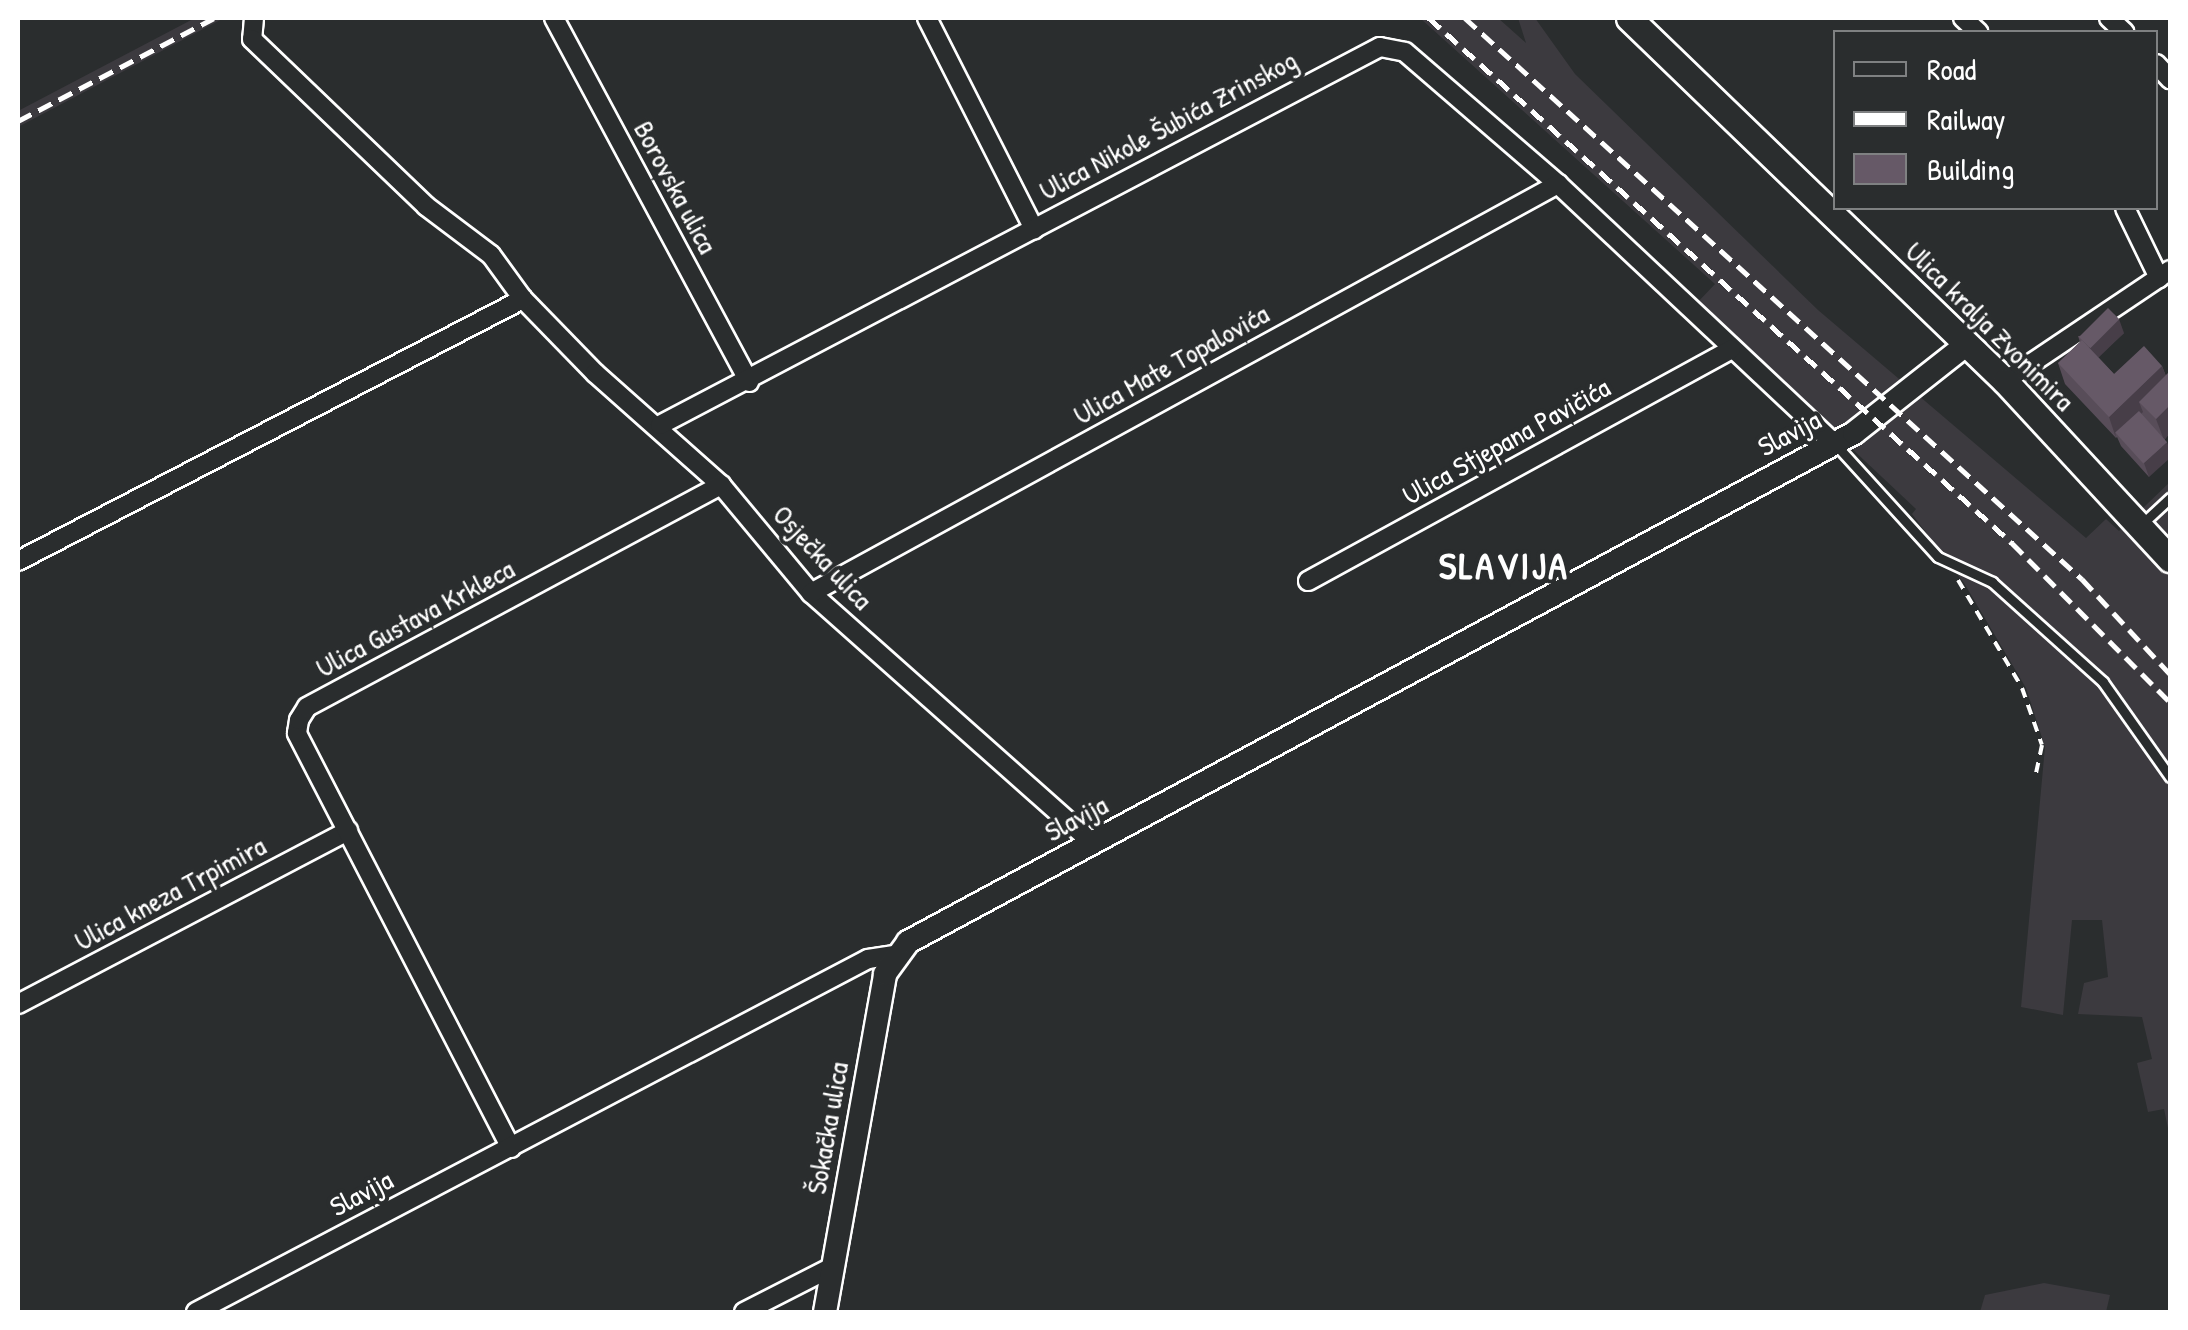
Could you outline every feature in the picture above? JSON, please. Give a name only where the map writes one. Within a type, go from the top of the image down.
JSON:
[{"type":"main road","name":"Ulica kralja Zvonimira","points":[[1629,18],[2005,381],[2170,559]]},
{"type":"street","name":"Osječka ulica","points":[[254,18],[252,40],[426,206],[491,255],[522,299],[595,373],[660,425],[720,485],[811,593],[1093,844]]},
{"type":"street","name":"Borovska ulica","points":[[554,18],[749,382]]},
{"type":"street","points":[[926,18],[1034,228]]},
{"type":"street","name":"Ulica Nikole Šubića Zrinskog","points":[[660,425],[749,382],[1380,47],[1405,52],[1558,184],[1834,443]]},
{"type":"street","name":"Ulica Mate Topalovića","points":[[811,593],[1558,184]]},
{"type":"street","points":[[2005,381],[2165,274],[2125,210]]},
{"type":"street","points":[[18,561],[522,299]]},
{"type":"street","name":"Slavija","points":[[196,1312],[868,960],[893,956],[1834,443],[1884,414],[1967,344]]},
{"type":"street","name":"Ulica Stjepana Pavičića","points":[[1308,581],[1731,348]]},
{"type":"street","name":"Ulica Gustava Krkleca","points":[[511,1148],[297,733],[308,707],[720,485]]},
{"type":"street","name":"Ulica kneza Trpimira","points":[[18,1004],[348,831]]},
{"type":"street","name":"Šokačka ulica","points":[[829,1312],[832,1267],[893,956]]},
{"type":"street","points":[[744,1312],[832,1267]]},
{"type":"lane","points":[[1834,443],[1892,512],[1952,566],[1992,582],[2103,682],[2170,777]]},
{"type":"lane","points":[[2139,526],[2170,498]]},
{"type":"path","points":[[1952,566],[2022,688],[2042,745],[2035,778]]},
{"type":"shaded area","points":[[195,18],[224,18],[18,127],[18,111]]},
{"type":"shaded area","points":[[1420,18],[1498,18],[1526,43],[1518,18],[1535,18],[1575,74],[1818,310],[2086,538],[2106,519],[2119,531],[2170,482],[2170,1138],[2164,1109],[2148,1112],[2137,1063],[2152,1059],[2142,1017],[2078,1014],[2084,983],[2108,977],[2102,920],[2072,920],[2063,1015],[2021,1007],[2045,747],[2026,688],[1964,583],[1912,514],[1916,509],[1697,303],[1715,284]]},
{"type":"shaded area","points":[[2044,1283],[2110,1295],[2106,1312],[1980,1312],[1985,1295]]},
{"type":"building","points":[[2108,308],[2119,319],[2090,348],[2079,337]]},
{"type":"building","points":[[2082,340],[2114,374],[2144,346],[2162,366],[2109,417],[2058,363]]},
{"type":"building","points":[[2170,371],[2170,405],[2156,419],[2139,402]]},
{"type":"building","points":[[2139,411],[2167,442],[2143,464],[2115,432]]},
{"type":"railway","points":[[18,121],[214,18]]},
{"type":"railway","points":[[1429,18],[2012,543],[2170,702]]},
{"type":"railway","points":[[1465,18],[2082,579],[2170,674]]},
{"type":"district","name":"SLAVIJA","points":[[1504,566]]}]
